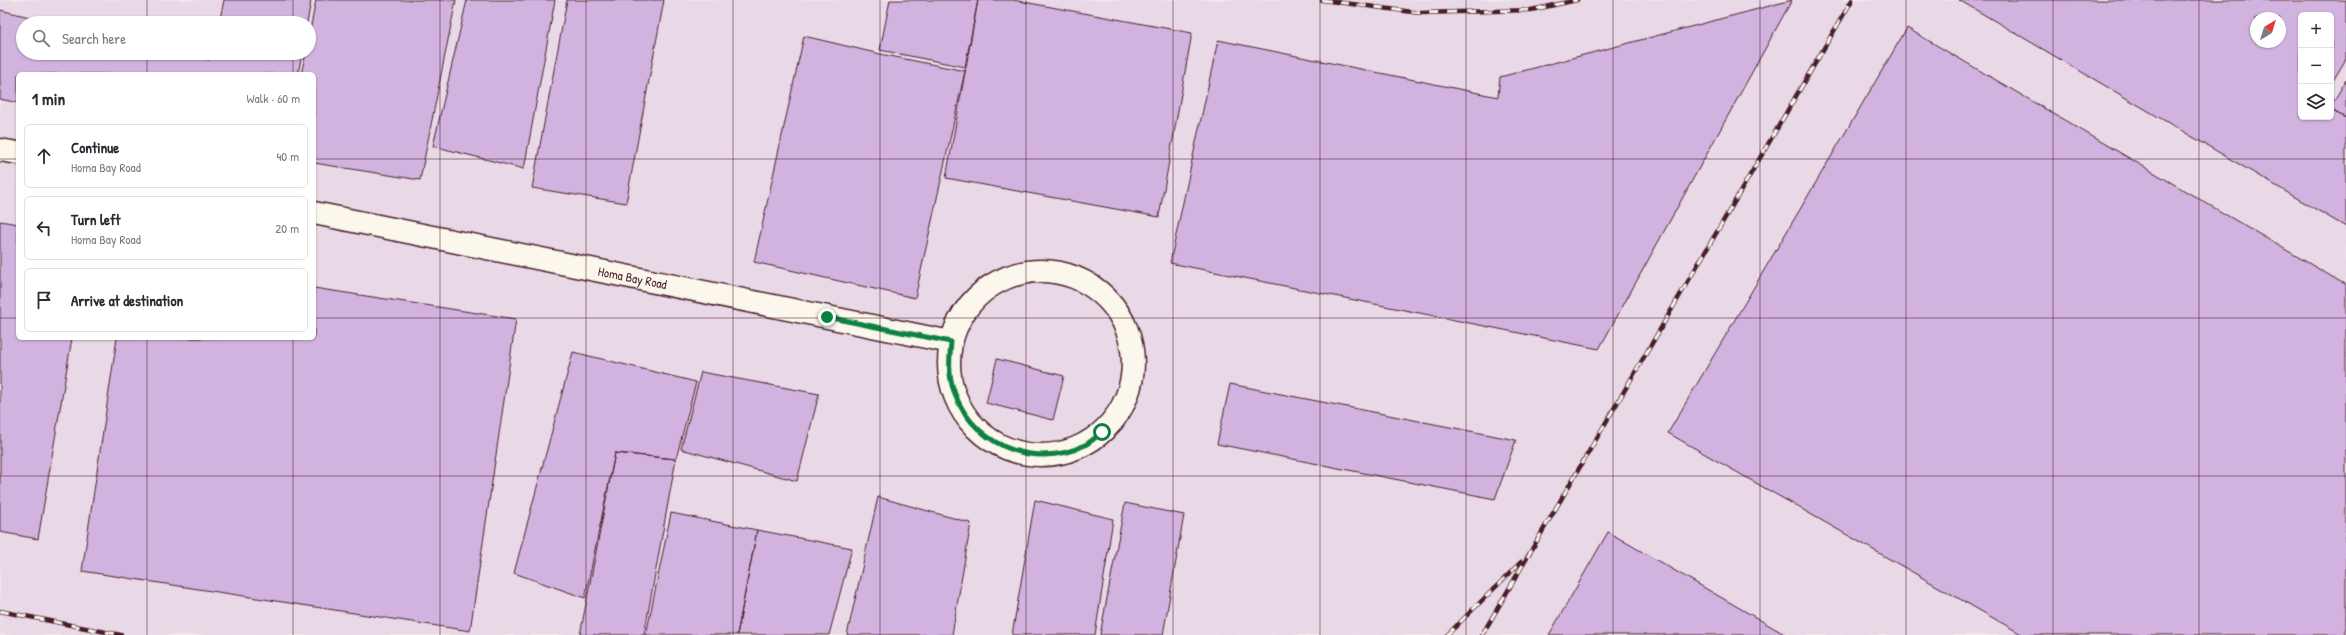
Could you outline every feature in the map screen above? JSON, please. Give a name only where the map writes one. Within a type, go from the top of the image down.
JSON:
[{"type":"lane","points":[[0,150],[16,154]]},
{"type":"lane","name":"Homa Bay Road","points":[[316,213],[951,342]]},
{"type":"lane","points":[[1044,271],[1065,275],[1091,287],[1102,295],[1116,310],[1126,327],[1132,345],[1134,364],[1132,382],[1126,401],[1117,417],[1102,432],[1085,445],[1066,452],[1044,455],[1024,454],[1004,447],[985,436],[970,422],[959,404],[952,384],[949,363],[951,342],[958,323],[970,305],[985,290],[1003,279],[1023,273],[1044,271]]},
{"type":"shaded area","points":[[0,0],[2346,0],[2346,635],[0,635]]},
{"type":"building","points":[[224,0],[311,0],[308,16],[221,16]]},
{"type":"building","points":[[316,0],[456,0],[420,180],[316,163],[316,72],[301,72],[304,60],[316,60],[316,16],[313,16]]},
{"type":"building","points":[[467,0],[555,0],[524,169],[433,146]]},
{"type":"building","points":[[567,0],[664,0],[626,203],[532,188]]},
{"type":"building","points":[[890,0],[978,0],[965,67],[880,50]]},
{"type":"building","points":[[978,0],[1013,0],[1192,33],[1159,217],[946,178]]},
{"type":"building","points":[[1792,0],[1599,349],[1170,263],[1218,40],[1498,97],[1500,77]]},
{"type":"building","points":[[1959,0],[2346,0],[2346,59],[2334,79],[2334,12],[2298,12],[2298,120],[2334,120],[2334,112],[2346,118],[2346,227]]},
{"type":"building","points":[[0,10],[25,16],[16,16],[16,60],[301,60],[298,72],[16,72],[16,103],[0,99]]},
{"type":"building","points":[[1907,28],[2346,285],[2346,635],[2023,635],[1668,433]]},
{"type":"building","points":[[804,36],[880,54],[965,71],[915,298],[754,262]]},
{"type":"building","points":[[2346,80],[2346,118],[2334,112],[2334,101]]},
{"type":"building","points":[[0,221],[16,224],[16,340],[72,340],[38,539],[0,532]]},
{"type":"building","points":[[316,288],[516,319],[470,631],[82,571],[117,340],[316,340]]},
{"type":"building","points":[[573,352],[696,382],[676,459],[615,453],[585,598],[514,573]]},
{"type":"building","points":[[997,359],[1064,376],[1053,420],[986,403]]},
{"type":"building","points":[[701,372],[819,394],[797,481],[681,449]]},
{"type":"building","points":[[1230,384],[1516,440],[1495,499],[1217,444]]},
{"type":"building","points":[[615,453],[676,459],[644,635],[580,635]]},
{"type":"building","points":[[878,497],[971,523],[952,635],[847,635]]},
{"type":"building","points":[[1035,500],[1113,519],[1095,635],[1012,635]]},
{"type":"building","points":[[1125,503],[1184,515],[1163,635],[1100,635]]},
{"type":"building","points":[[671,513],[757,530],[737,635],[646,635]]},
{"type":"building","points":[[757,530],[852,548],[829,635],[737,635]]},
{"type":"building","points":[[1608,532],[1786,635],[1549,635]]},
{"type":"railway","points":[[1322,0],[1420,13],[1531,10],[1577,0]]},
{"type":"railway","points":[[1482,635],[1852,0]]},
{"type":"railway","points":[[1447,635],[1521,562]]},
{"type":"railway","points":[[0,611],[121,635]]},
{"type":"route","points":[[827,317],[951,342],[949,363],[950,374],[959,404],[970,422],[985,436],[1004,447],[1024,454],[1044,455],[1066,452],[1085,445],[1102,432]]}]
